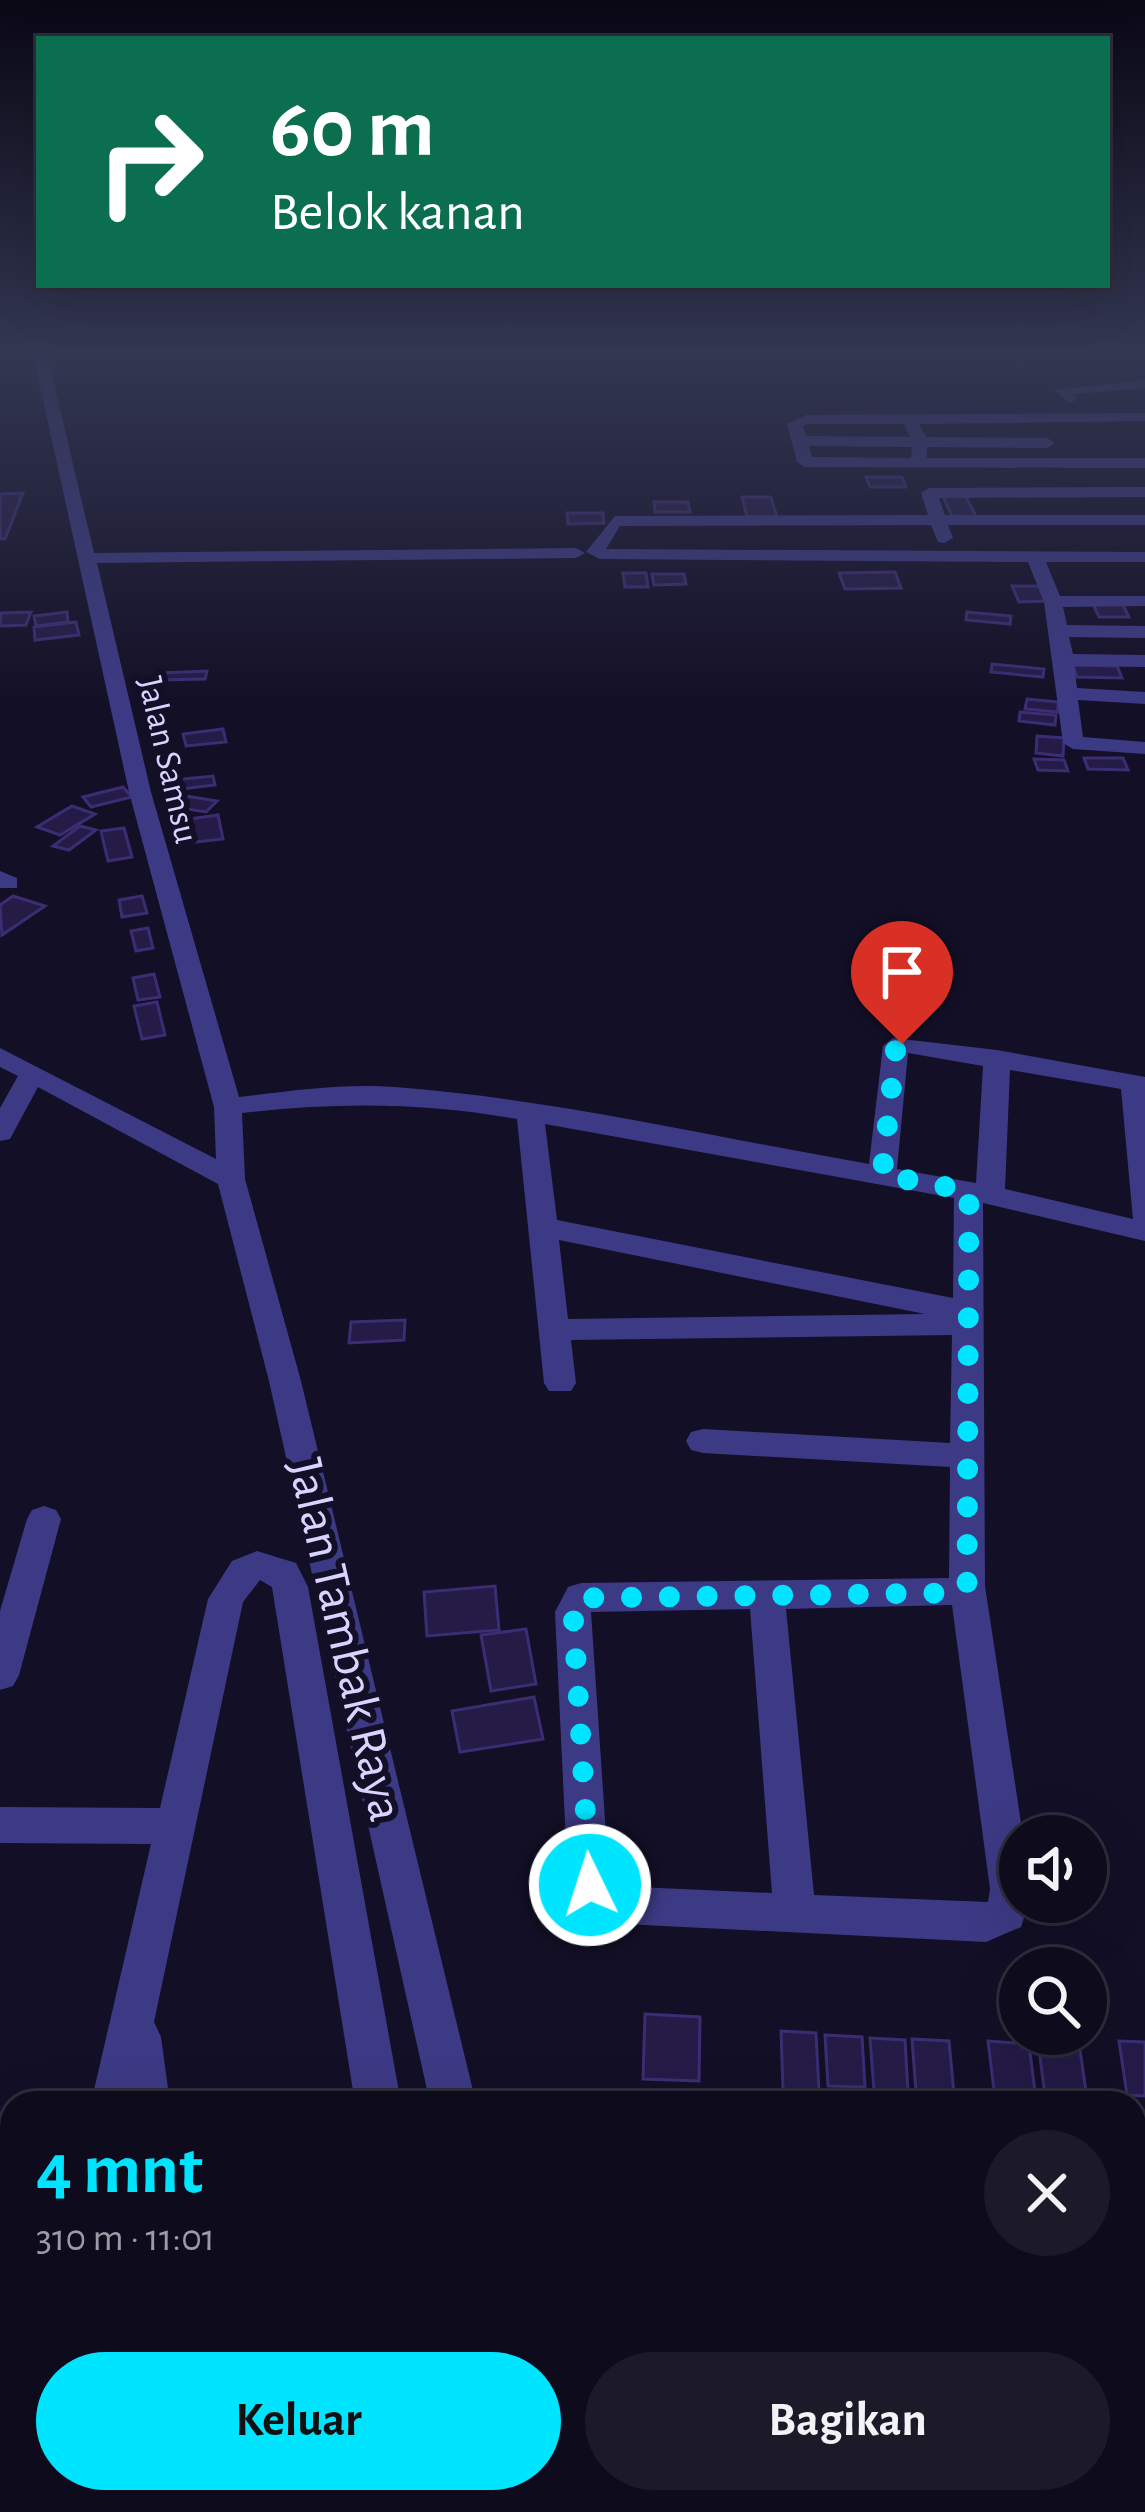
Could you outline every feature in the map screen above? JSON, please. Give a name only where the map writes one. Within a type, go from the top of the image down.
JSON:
[{"type":"street","name":"Jalan Samsu","points":[[68,471],[140,792],[228,1107],[232,1179]]},
{"type":"street","points":[[921,471],[951,559]]},
{"type":"street","points":[[988,471],[998,492]]},
{"type":"street","points":[[929,493],[1145,492]]},
{"type":"street","points":[[590,556],[615,521],[1145,520]]},
{"type":"street","points":[[90,560],[590,556],[1145,560]]},
{"type":"street","points":[[1037,561],[1059,631],[1073,743],[1145,748]]},
{"type":"street","points":[[1053,602],[1145,602]]},
{"type":"street","points":[[1059,631],[1145,632]]},
{"type":"street","points":[[1064,660],[1145,661]]},
{"type":"street","points":[[1070,694],[1145,698]]},
{"type":"street","points":[[882,1175],[896,1046],[910,1043],[1140,1084],[1145,1215]]},
{"type":"street","points":[[0,1056],[232,1179]]},
{"type":"street","points":[[967,1586],[945,1593],[581,1598],[573,1612],[590,1885],[604,1904],[986,1923],[1006,1913],[1011,1889],[967,1586],[968,1318],[997,1058]]},
{"type":"street","points":[[0,1133],[32,1074]]},
{"type":"street","points":[[228,1107],[308,1097],[392,1095],[530,1113],[979,1193],[1145,1231]]},
{"type":"street","points":[[530,1113],[560,1383]]},
{"type":"street","name":"Jalan Tambak Raya","points":[[232,1179],[296,1426],[449,2091]]},
{"type":"street","points":[[542,1227],[968,1318]]},
{"type":"street","points":[[554,1330],[968,1318]]},
{"type":"street","points":[[703,1441],[967,1456]]},
{"type":"street","points":[[0,1675],[44,1519]]},
{"type":"street","points":[[117,2091],[172,1826],[226,1600],[244,1571],[270,1565],[290,1587],[376,2091]]},
{"type":"street","points":[[767,1594],[795,1915]]},
{"type":"street","points":[[0,1825],[172,1826]]},
{"type":"street","points":[[136,2017],[145,2091]]},
{"type":"building","points":[[866,477],[902,477],[906,487],[870,487]]},
{"type":"building","points":[[23,493],[5,539],[0,539],[0,494]]},
{"type":"building","points":[[942,495],[965,495],[977,518],[953,518]]},
{"type":"building","points":[[742,497],[771,497],[777,517],[747,517]]},
{"type":"building","points":[[654,502],[688,502],[690,512],[655,512]]},
{"type":"building","points":[[567,513],[603,513],[604,523],[568,524]]},
{"type":"building","points":[[895,572],[901,588],[845,589],[839,573]]},
{"type":"building","points":[[623,573],[646,573],[648,587],[625,587]]},
{"type":"building","points":[[652,574],[684,574],[686,584],[654,585]]},
{"type":"building","points":[[1012,586],[1039,586],[1046,601],[1019,602]]},
{"type":"building","points":[[1093,604],[1123,605],[1129,617],[1099,617]]},
{"type":"building","points":[[31,612],[26,625],[0,626],[1,613]]},
{"type":"building","points":[[67,612],[68,622],[36,626],[34,616]]},
{"type":"building","points":[[967,612],[1011,616],[1010,624],[966,620]]},
{"type":"building","points":[[76,622],[79,635],[35,640],[34,627]]},
{"type":"building","points":[[992,664],[1044,669],[1043,677],[991,672]]},
{"type":"building","points":[[1073,665],[1117,666],[1122,678],[1077,677]]},
{"type":"building","points":[[207,671],[205,679],[160,680],[161,673]]},
{"type":"building","points":[[1027,699],[1058,702],[1058,712],[1025,709]]},
{"type":"building","points":[[1020,712],[1056,715],[1055,725],[1019,721]]},
{"type":"building","points":[[223,729],[226,742],[186,746],[183,734]]},
{"type":"building","points":[[1037,736],[1064,738],[1063,756],[1036,753]]},
{"type":"building","points":[[1084,758],[1123,758],[1128,770],[1088,769]]},
{"type":"building","points":[[1034,759],[1064,760],[1068,771],[1038,770]]},
{"type":"building","points":[[213,776],[215,785],[173,790],[172,780]]},
{"type":"building","points":[[123,787],[132,797],[91,807],[83,797]]},
{"type":"building","points":[[186,796],[217,801],[206,812],[174,807]]},
{"type":"building","points":[[72,806],[95,814],[60,835],[37,827]]},
{"type":"building","points":[[218,815],[223,839],[186,843],[182,820]]},
{"type":"building","points":[[80,826],[96,830],[69,850],[53,846]]},
{"type":"building","points":[[124,828],[132,857],[108,861],[101,831]]},
{"type":"building","points":[[13,896],[45,906],[2,935],[0,905]]},
{"type":"building","points":[[142,896],[147,913],[122,917],[119,900]]},
{"type":"building","points":[[148,928],[153,948],[136,951],[131,931]]},
{"type":"building","points":[[154,974],[160,997],[138,1000],[133,978]]},
{"type":"building","points":[[157,1002],[165,1035],[142,1039],[134,1006]]},
{"type":"building","points":[[405,1320],[404,1340],[349,1343],[351,1322]]},
{"type":"building","points":[[495,1586],[499,1630],[427,1636],[424,1592]]},
{"type":"building","points":[[526,1629],[536,1684],[491,1691],[481,1635]]},
{"type":"building","points":[[534,1697],[543,1739],[460,1752],[452,1711]]},
{"type":"building","points":[[645,2014],[700,2017],[699,2081],[643,2079]]},
{"type":"building","points":[[781,2031],[816,2033],[819,2091],[783,2089]]},
{"type":"building","points":[[825,2035],[862,2037],[865,2087],[828,2086]]},
{"type":"building","points":[[870,2038],[905,2040],[908,2091],[874,2090]]},
{"type":"building","points":[[912,2039],[949,2041],[954,2091],[916,2091]]},
{"type":"building","points":[[988,2041],[999,2042],[999,2055],[1030,2055],[1035,2091],[994,2090]]},
{"type":"building","points":[[1119,2041],[1145,2042],[1145,2091],[1126,2091]]},
{"type":"building","points":[[1040,2055],[1081,2055],[1086,2091],[1044,2091]]},
{"type":"route","points":[[590,1885],[573,1612],[581,1598],[945,1593],[967,1586],[969,1191],[882,1175],[896,1046],[902,1044]]}]
